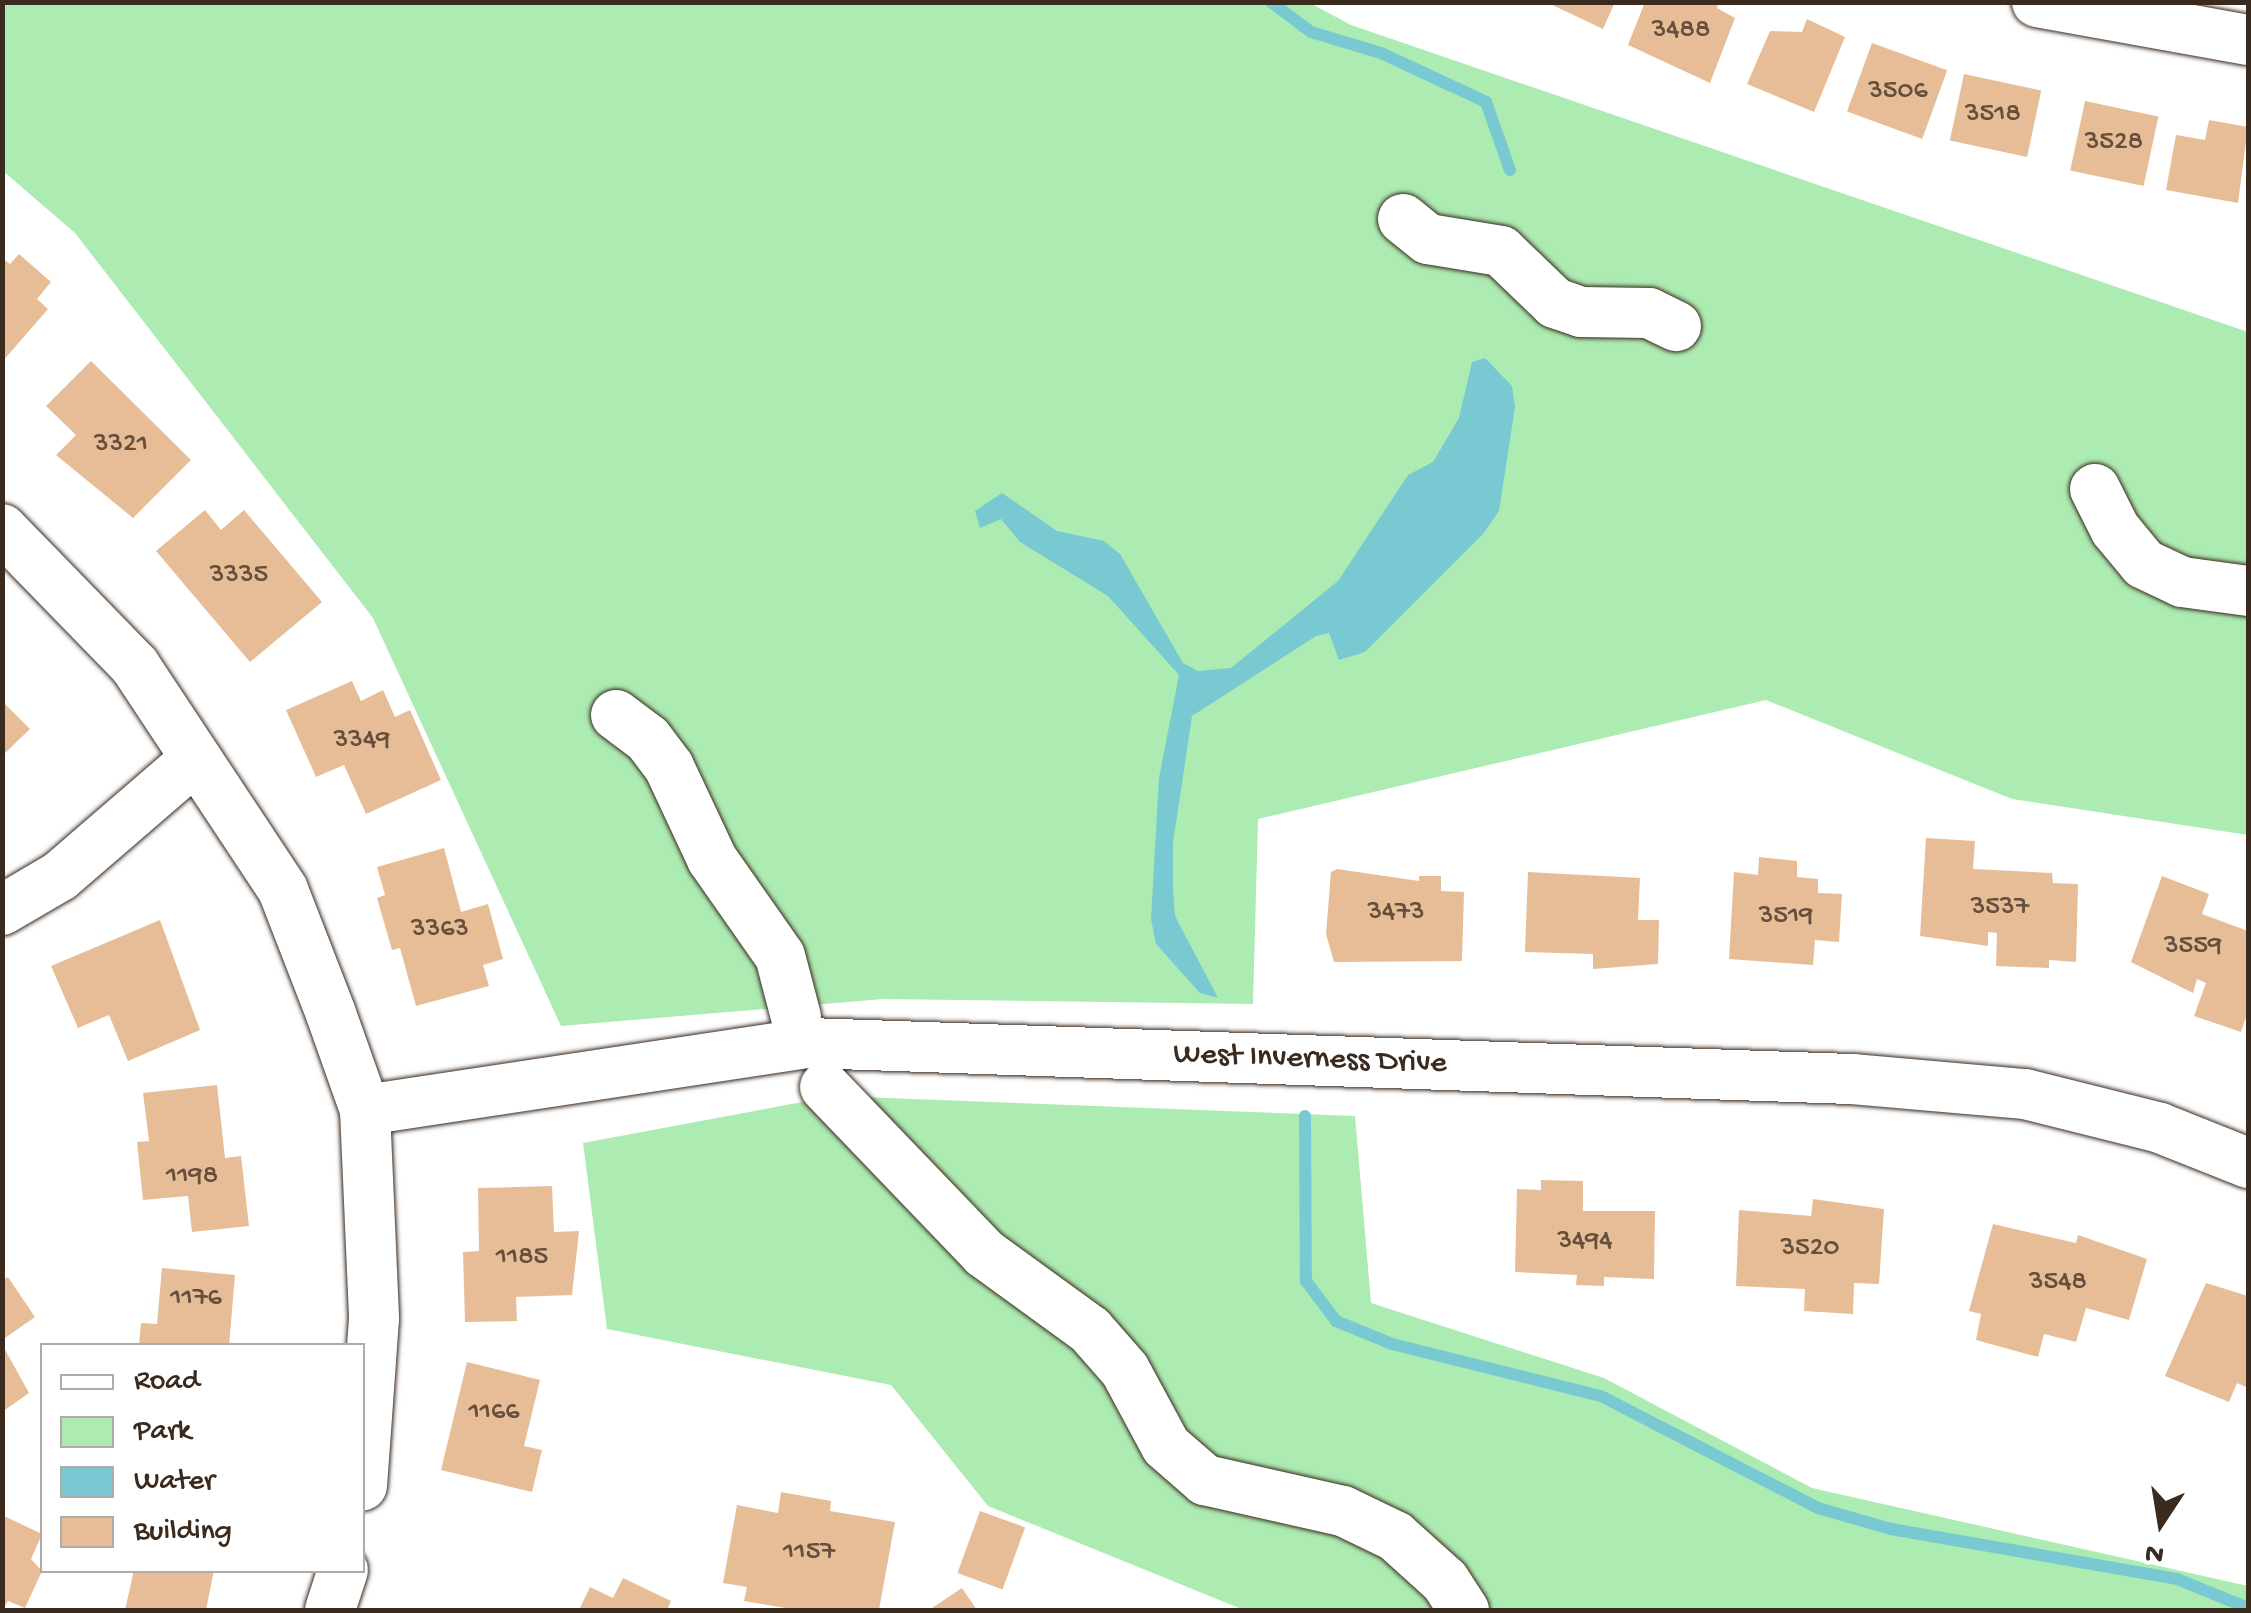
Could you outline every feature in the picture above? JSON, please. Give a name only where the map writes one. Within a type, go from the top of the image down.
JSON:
[{"type":"street","points":[[2037,2],[2146,13],[2248,40]]},
{"type":"street","points":[[1403,219],[1428,239],[1501,252],[1556,303],[1582,312],[1648,312],[1676,326]]},
{"type":"street","points":[[2095,489],[2114,529],[2144,564],[2182,582],[2248,591]]},
{"type":"street","points":[[2,529],[135,666],[194,761],[283,890],[364,1110],[374,1319],[365,1444]]},
{"type":"street","points":[[616,715],[648,739],[669,768],[696,832],[780,956],[796,1017]]},
{"type":"street","points":[[2,910],[60,876],[194,761]]},
{"type":"street","name":"West Inverness Drive","points":[[364,1110],[828,1044],[1871,1081],[2024,1094],[2160,1128],[2248,1164]]},
{"type":"street","points":[[825,1087],[984,1253],[1090,1330],[1125,1370],[1166,1446],[1205,1480],[1342,1511],[1395,1536],[1444,1581],[1464,1610]]},
{"type":"street","points":[[330,1610],[342,1573]]},
{"type":"green space","points":[[3,3],[1310,3],[1351,25],[2248,332],[2248,835],[2012,799],[1766,700],[1258,819],[1253,1004],[883,999],[561,1026],[373,618],[75,233],[3,171]]},
{"type":"green space","points":[[835,1096],[1355,1116],[1371,1303],[1604,1378],[1812,1488],[2248,1586],[2248,1610],[1244,1610],[988,1506],[891,1385],[607,1329],[583,1143]]},
{"type":"water","points":[[1485,358],[1512,386],[1515,407],[1499,511],[1483,534],[1365,652],[1339,660],[1329,633],[1316,636],[1192,716],[1173,843],[1173,890],[1175,916],[1218,998],[1200,993],[1156,944],[1151,919],[1159,778],[1179,675],[1108,596],[1020,542],[1001,519],[980,528],[975,511],[1002,493],[1057,531],[1104,541],[1120,554],[1183,663],[1198,671],[1231,668],[1338,581],[1408,475],[1433,462],[1459,418],[1472,362]]},
{"type":"building","points":[[1546,2],[1615,2],[1603,29]]},
{"type":"building","points":[[1645,2],[1719,2],[1717,8],[1735,18],[1710,83],[1628,45]]},
{"type":"building","points":[[1807,19],[1845,37],[1814,112],[1747,84],[1770,31],[1802,32]]},
{"type":"building","points":[[1872,43],[1947,70],[1922,139],[1847,112]]},
{"type":"building","points":[[1964,74],[2041,90],[2027,157],[1950,141]]},
{"type":"building","points":[[2085,101],[2158,117],[2144,186],[2070,170]]},
{"type":"building","points":[[2209,120],[2248,127],[2238,203],[2166,190],[2176,135],[2205,140]]},
{"type":"building","points":[[19,254],[51,282],[37,299],[48,309],[2,362],[2,258],[10,264]]},
{"type":"building","points":[[91,361],[191,460],[133,518],[56,455],[76,435],[46,406]]},
{"type":"building","points":[[205,510],[221,530],[244,510],[322,602],[250,662],[156,551]]},
{"type":"building","points":[[352,681],[361,701],[383,690],[395,717],[410,710],[441,780],[366,814],[344,765],[316,777],[286,710]]},
{"type":"building","points":[[2,701],[30,729],[2,756]]},
{"type":"building","points":[[1926,838],[1975,841],[1973,869],[2052,873],[2053,883],[2078,884],[2076,962],[2049,960],[2049,968],[1996,966],[1997,933],[1988,932],[1988,946],[1920,936]]},
{"type":"building","points":[[444,848],[461,912],[488,904],[503,959],[483,965],[489,986],[416,1006],[400,948],[392,950],[377,898],[385,895],[377,867]]},
{"type":"building","points":[[1759,857],[1797,861],[1797,877],[1818,879],[1818,893],[1842,894],[1839,942],[1815,940],[1813,965],[1729,959],[1734,872],[1758,875]]},
{"type":"building","points":[[1337,869],[1419,881],[1419,876],[1441,876],[1441,891],[1464,892],[1462,961],[1334,962],[1326,934],[1331,872]]},
{"type":"building","points":[[1528,872],[1640,878],[1638,920],[1659,920],[1658,964],[1593,969],[1593,954],[1525,952]]},
{"type":"building","points":[[2162,876],[2209,894],[2202,914],[2248,931],[2248,1011],[2241,1032],[2194,1016],[2206,983],[2197,979],[2193,993],[2131,962]]},
{"type":"building","points":[[160,920],[200,1030],[128,1061],[109,1015],[78,1028],[51,966]]},
{"type":"building","points":[[217,1085],[225,1158],[241,1156],[249,1226],[192,1232],[188,1196],[143,1200],[137,1142],[149,1141],[143,1093]]},
{"type":"building","points":[[1541,1180],[1583,1181],[1583,1211],[1655,1211],[1654,1279],[1604,1277],[1604,1286],[1576,1285],[1577,1275],[1515,1272],[1517,1189],[1541,1190]]},
{"type":"building","points":[[552,1186],[554,1232],[579,1231],[572,1295],[516,1297],[517,1321],[465,1322],[463,1252],[479,1251],[478,1188]]},
{"type":"building","points":[[1813,1199],[1884,1209],[1879,1284],[1854,1283],[1853,1314],[1804,1311],[1805,1289],[1736,1286],[1739,1210],[1811,1216]]},
{"type":"building","points":[[1993,1224],[2076,1243],[2078,1235],[2147,1259],[2129,1320],[2086,1308],[2076,1342],[2044,1334],[2038,1357],[1976,1340],[1981,1314],[1969,1311]]},
{"type":"building","points":[[162,1268],[235,1275],[229,1343],[139,1343],[141,1323],[157,1324]]},
{"type":"building","points":[[8,1277],[35,1317],[2,1340],[2,1280]]},
{"type":"building","points":[[2206,1283],[2248,1296],[2248,1388],[2237,1383],[2229,1402],[2165,1376]]},
{"type":"building","points":[[2,1344],[29,1393],[2,1412]]},
{"type":"building","points":[[467,1362],[540,1380],[524,1446],[542,1450],[532,1492],[441,1470]]},
{"type":"building","points":[[781,1492],[831,1501],[830,1511],[895,1522],[879,1610],[797,1610],[744,1601],[747,1587],[723,1583],[737,1505],[778,1513]]},
{"type":"building","points":[[980,1511],[1025,1527],[1003,1589],[957,1573]]},
{"type":"building","points":[[2,1515],[40,1533],[31,1559],[41,1573],[25,1608],[8,1601],[2,1610]]},
{"type":"building","points":[[133,1573],[213,1573],[206,1610],[125,1610]]},
{"type":"building","points":[[623,1578],[671,1601],[667,1610],[579,1610],[590,1587],[613,1598]]},
{"type":"building","points":[[962,1588],[977,1610],[929,1610]]},
{"type":"waterway","points":[[1271,2],[1311,32],[1381,53],[1486,102],[1510,170]]},
{"type":"waterway","points":[[1305,1116],[1306,1281],[1336,1321],[1392,1344],[1601,1396],[1818,1508],[1891,1529],[2177,1579],[2248,1608]]}]
